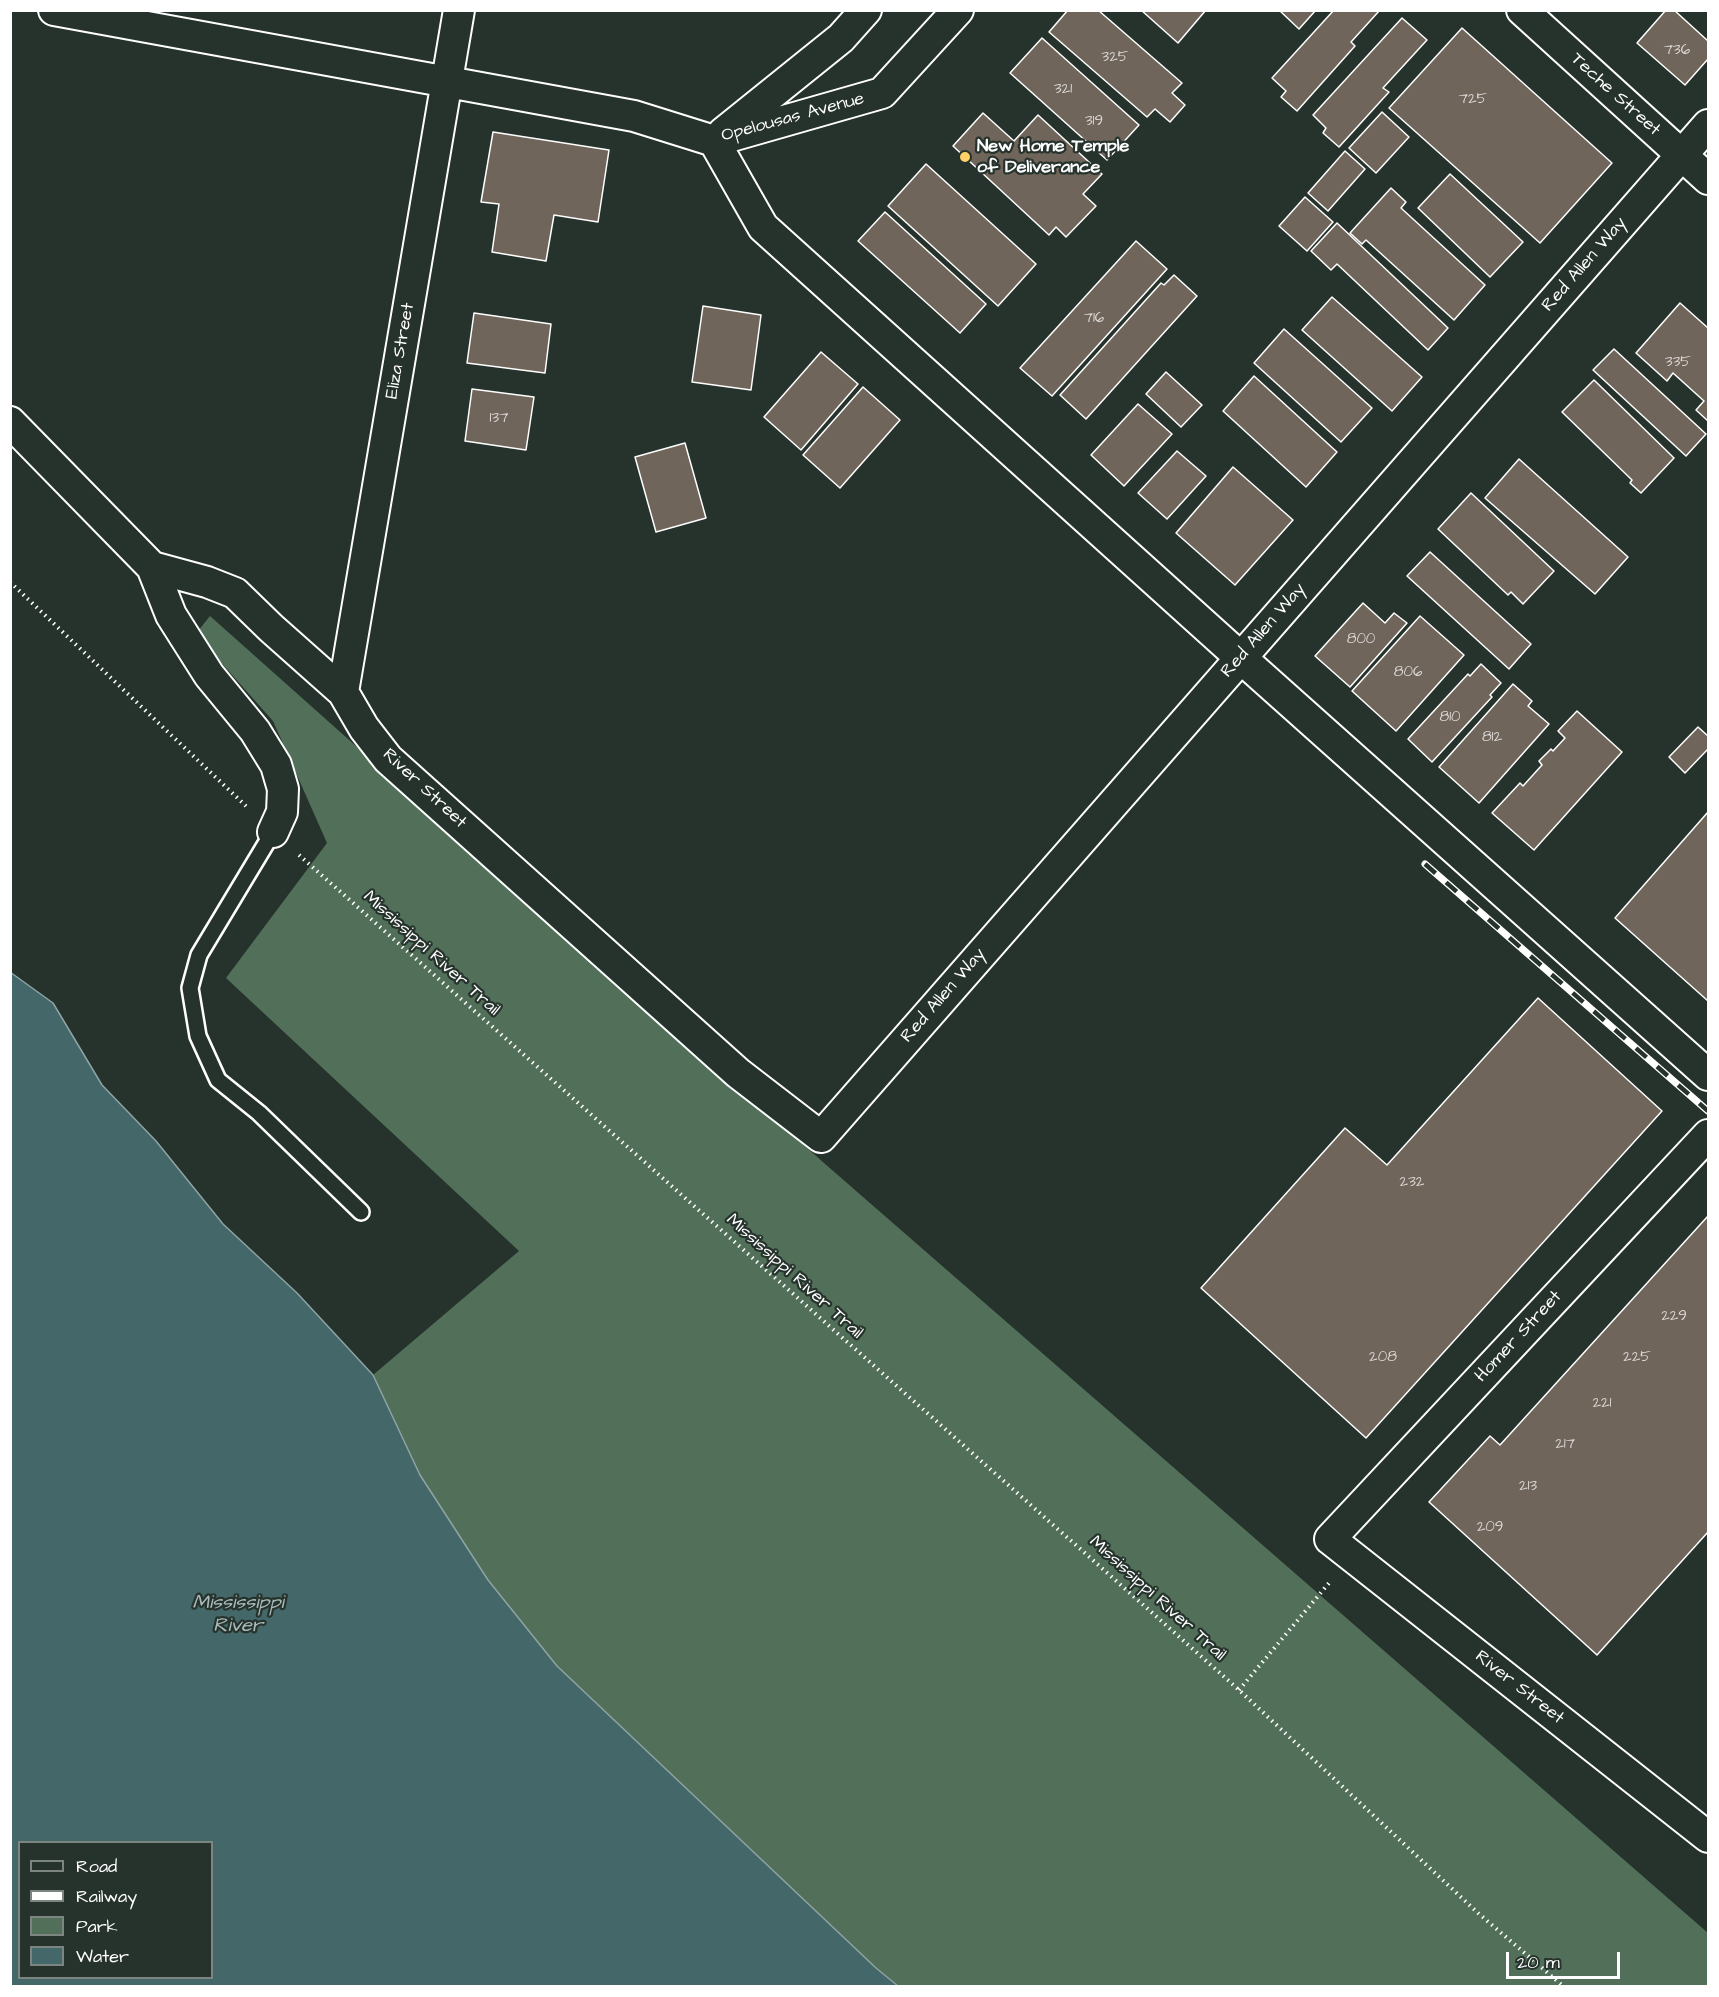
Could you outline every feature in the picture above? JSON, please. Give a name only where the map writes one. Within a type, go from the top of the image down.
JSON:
[{"type":"street","points":[[54,10],[634,116],[714,141],[763,227],[1240,658],[1708,1075]]},
{"type":"street","name":"Eliza Street","points":[[343,692],[459,10]]},
{"type":"street","name":"Opelousas Avenue","points":[[714,141],[841,38],[866,10]]},
{"type":"street","name":"Opelousas Avenue","points":[[714,141],[882,93],[957,10]]},
{"type":"street","name":"Teche Street","points":[[1522,10],[1708,179]]},
{"type":"street","name":"Red Allen Way","points":[[821,1137],[1708,125]]},
{"type":"street","points":[[10,422],[152,567],[177,625],[209,675],[255,731],[276,765],[283,789],[282,812],[273,832]]},
{"type":"street","name":"River Street","points":[[152,567],[207,582],[235,593],[343,692],[364,728],[388,759],[738,1072],[821,1137]]},
{"type":"street","name":"Homer Street","points":[[1330,1539],[1708,1135]]},
{"type":"street","name":"River Street","points":[[1330,1539],[1708,1837]]},
{"type":"lane","points":[[273,832],[199,955],[190,988],[198,1036],[218,1080],[259,1113],[361,1212]]},
{"type":"path","name":"Mississippi River Trail","points":[[10,582],[273,832],[1239,1690],[1478,1913],[1563,1986]]},
{"type":"path","points":[[1239,1690],[1329,1584],[1330,1539]]},
{"type":"green space","points":[[210,616],[824,1163],[1708,1933],[1708,1986],[899,1986],[876,1968],[557,1666],[488,1580],[420,1475],[373,1375],[519,1251],[226,978],[327,843],[273,721],[210,650],[198,631]]},
{"type":"water","name":"Mississippi River","points":[[10,972],[53,1003],[102,1085],[156,1141],[223,1224],[297,1293],[373,1375],[420,1475],[488,1580],[557,1666],[876,1968],[898,1986],[11,1986]]},
{"type":"building","points":[[1068,10],[1098,10],[1182,83],[1172,93],[1185,105],[1170,122],[1155,109],[1147,117],[1049,32]]},
{"type":"building","points":[[1141,10],[1206,10],[1178,43]]},
{"type":"building","points":[[1279,10],[1316,10],[1299,29]]},
{"type":"building","points":[[1334,10],[1380,10],[1351,42],[1355,46],[1297,111],[1281,97],[1286,91],[1272,78]]},
{"type":"building","points":[[1666,10],[1674,10],[1708,41],[1708,59],[1685,85],[1637,43]]},
{"type":"building","points":[[1402,18],[1427,40],[1383,88],[1389,92],[1339,147],[1323,133],[1326,128],[1313,115]]},
{"type":"building","points":[[1462,28],[1612,163],[1540,243],[1389,108]]},
{"type":"building","points":[[1042,38],[1139,125],[1107,160],[1010,73]]},
{"type":"building","points":[[1382,112],[1409,137],[1376,173],[1349,148]]},
{"type":"building","points":[[983,113],[1014,141],[1038,115],[1102,174],[1083,194],[1096,206],[1066,237],[1056,227],[1049,235],[953,146]]},
{"type":"building","points":[[493,132],[609,150],[598,222],[554,215],[546,261],[492,252],[499,204],[481,202]]},
{"type":"building","points":[[1345,151],[1365,169],[1328,211],[1308,193]]},
{"type":"building","points":[[926,164],[1036,264],[998,306],[888,206]]},
{"type":"building","points":[[1450,174],[1523,242],[1490,277],[1418,208]]},
{"type":"building","points":[[1391,188],[1406,202],[1401,208],[1485,285],[1454,320],[1366,240],[1362,244],[1350,233]]},
{"type":"building","points":[[1305,197],[1333,222],[1307,251],[1279,226]]},
{"type":"building","points":[[885,212],[986,304],[960,333],[858,241]]},
{"type":"building","points":[[1337,223],[1448,328],[1428,350],[1337,264],[1331,270],[1311,251]]},
{"type":"building","points":[[1136,241],[1167,269],[1052,396],[1020,368]]},
{"type":"building","points":[[1174,275],[1197,296],[1086,419],[1060,395],[1161,283],[1164,285]]},
{"type":"building","points":[[1332,297],[1422,377],[1392,411],[1302,330]]},
{"type":"building","points":[[1680,303],[1708,328],[1708,421],[1696,410],[1704,401],[1673,373],[1667,381],[1636,353]]},
{"type":"building","points":[[703,306],[761,315],[751,390],[692,382]]},
{"type":"building","points":[[474,313],[551,324],[545,373],[467,363]]},
{"type":"building","points":[[1284,329],[1372,408],[1341,442],[1254,363]]},
{"type":"building","points":[[1614,349],[1706,434],[1686,456],[1593,370]]},
{"type":"building","points":[[821,352],[858,384],[801,450],[764,417]]},
{"type":"building","points":[[1166,372],[1202,405],[1181,427],[1146,394]]},
{"type":"building","points":[[1254,376],[1337,452],[1306,487],[1223,411]]},
{"type":"building","points":[[1594,380],[1674,458],[1641,493],[1630,483],[1632,480],[1562,412]]},
{"type":"building","points":[[863,387],[900,420],[840,488],[803,455]]},
{"type":"building","points":[[472,389],[534,397],[526,450],[465,441]]},
{"type":"building","points":[[1138,404],[1172,434],[1124,486],[1091,455]]},
{"type":"building","points":[[685,443],[706,518],[656,532],[635,457]]},
{"type":"building","points":[[1177,451],[1206,476],[1167,519],[1138,493]]},
{"type":"building","points":[[1519,459],[1628,557],[1595,594],[1485,498]]},
{"type":"building","points":[[1233,467],[1293,520],[1235,585],[1176,533]]},
{"type":"building","points":[[1471,493],[1554,571],[1523,604],[1511,592],[1508,595],[1438,529]]},
{"type":"building","points":[[1430,552],[1531,644],[1509,669],[1407,576]]},
{"type":"building","points":[[1363,603],[1385,623],[1394,613],[1407,623],[1350,687],[1315,656]]},
{"type":"building","points":[[1420,616],[1464,655],[1396,731],[1352,691]]},
{"type":"building","points":[[1481,664],[1501,683],[1490,695],[1492,697],[1432,762],[1408,739],[1468,674],[1470,676]]},
{"type":"building","points":[[1513,684],[1532,701],[1528,706],[1549,724],[1479,803],[1439,767]]},
{"type":"building","points":[[1577,711],[1622,752],[1534,850],[1492,813],[1520,783],[1523,786],[1542,765],[1539,761],[1565,738],[1558,731]]},
{"type":"building","points":[[1698,727],[1708,736],[1708,749],[1685,773],[1669,757]]},
{"type":"building","points":[[1708,812],[1708,1001],[1615,918]]},
{"type":"building","points":[[1538,998],[1662,1111],[1366,1438],[1201,1288],[1345,1128],[1387,1165]]},
{"type":"building","points":[[1708,1216],[1708,1532],[1597,1655],[1429,1502],[1490,1436],[1500,1445]]},
{"type":"railway","points":[[1425,864],[1708,1111]]},
{"type":"place","name":"New Home Temple of Deliverance","points":[[965,157]]}]
